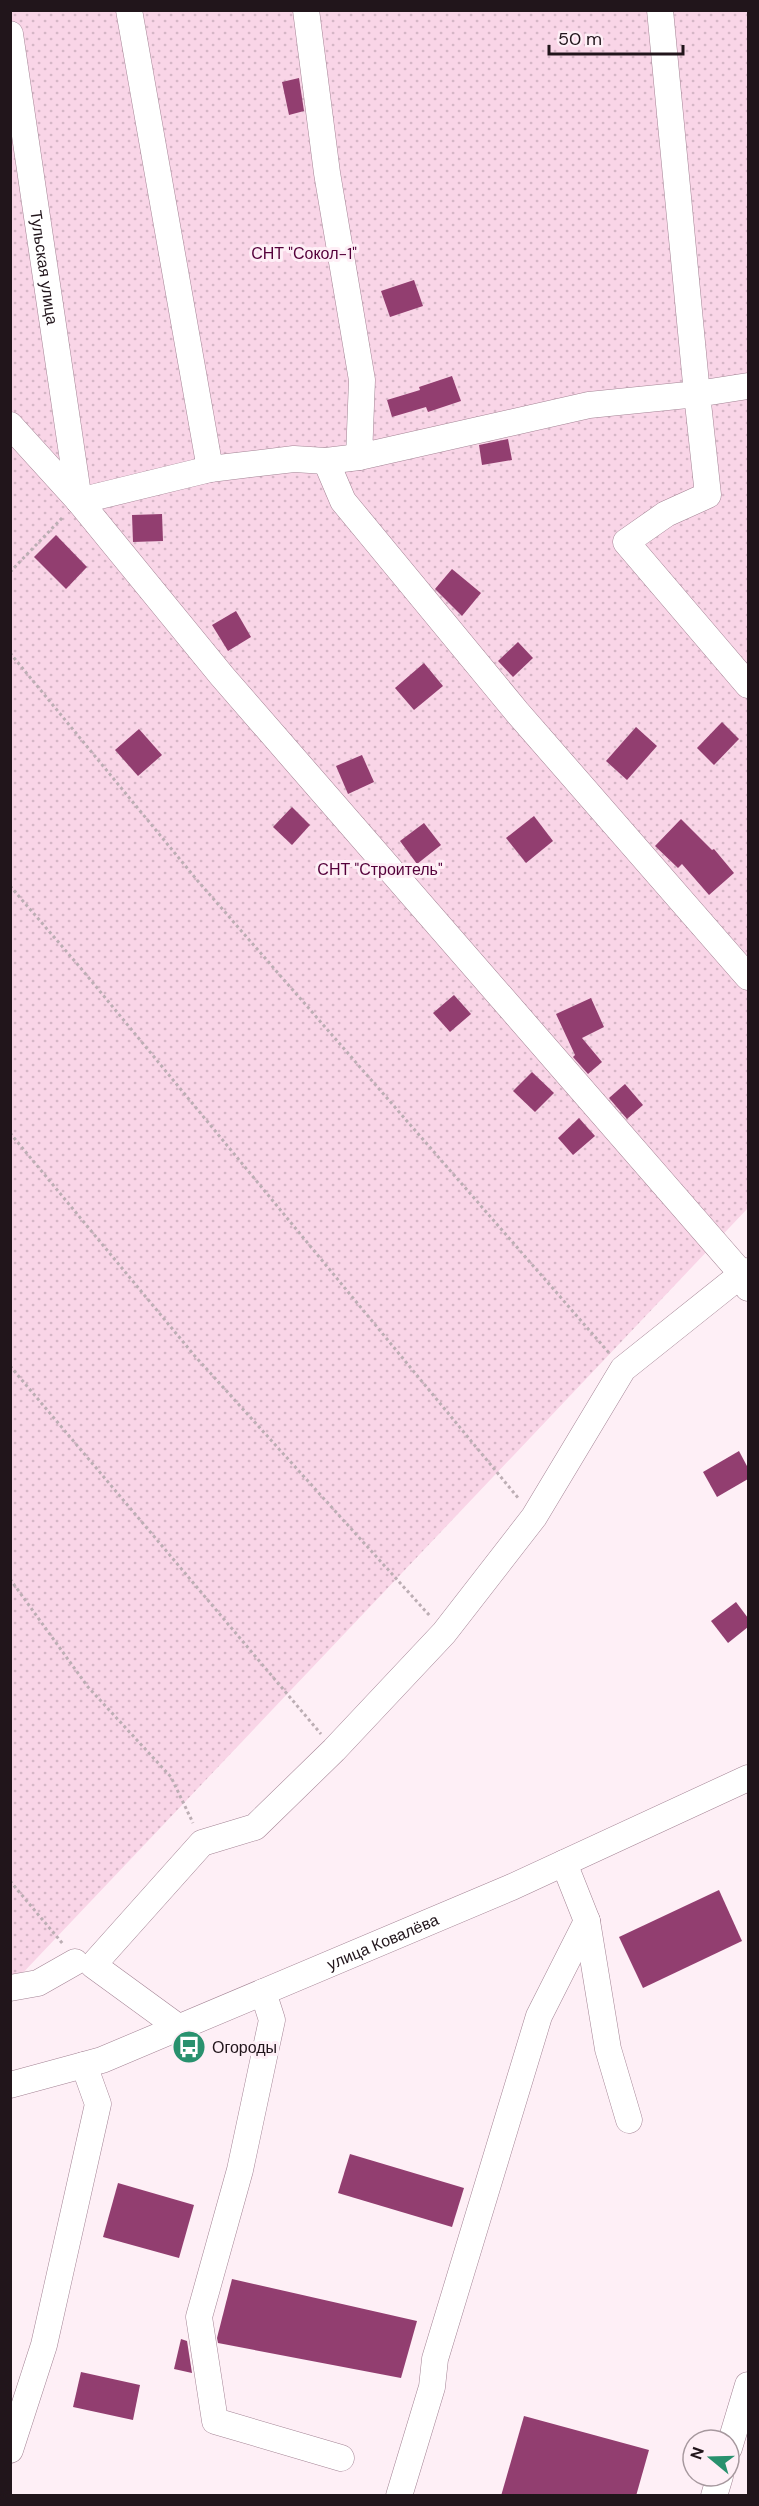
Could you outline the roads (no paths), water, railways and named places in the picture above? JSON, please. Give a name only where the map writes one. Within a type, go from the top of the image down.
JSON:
[{"type":"street","points":[[129,10],[210,468]]},
{"type":"street","points":[[306,10],[327,173],[362,380],[359,457]]},
{"type":"street","points":[[660,10],[708,495],[666,514],[626,542],[748,685]]},
{"type":"street","name":"Тульская улица","points":[[10,34],[79,501]]},
{"type":"street","points":[[79,501],[210,468],[294,459],[326,461],[359,457],[589,405],[697,394],[748,386]]},
{"type":"street","points":[[10,425],[79,501],[222,676],[746,1278],[622,1369],[534,1517],[444,1633],[334,1750],[255,1827],[202,1842],[84,1963],[38,1983],[10,1988]]},
{"type":"street","points":[[326,461],[343,501],[517,712],[748,978]]},
{"type":"street","name":"улица Ковалёва","points":[[10,2085],[102,2060],[564,1863],[748,1778]]},
{"type":"street","points":[[564,1863],[587,1920],[608,2049],[629,2120]]},
{"type":"street","points":[[399,2496],[432,2387],[435,2360],[539,2016],[587,1920]]},
{"type":"street","points":[[84,1963],[178,2028]]},
{"type":"street","points":[[263,1992],[272,2020],[240,2170],[199,2317],[216,2421],[341,2458]]},
{"type":"street","points":[[10,2450],[44,2345],[98,2104],[84,2065]]},
{"type":"street","points":[[735,2428],[748,2385]]},
{"type":"place","name":"Огороды","points":[[189,2047]]},
{"type":"park label","name":"СНТ \"Сокол-1\"","points":[[304,253]]},
{"type":"park label","name":"СНТ \"Строитель\"","points":[[380,869]]}]
